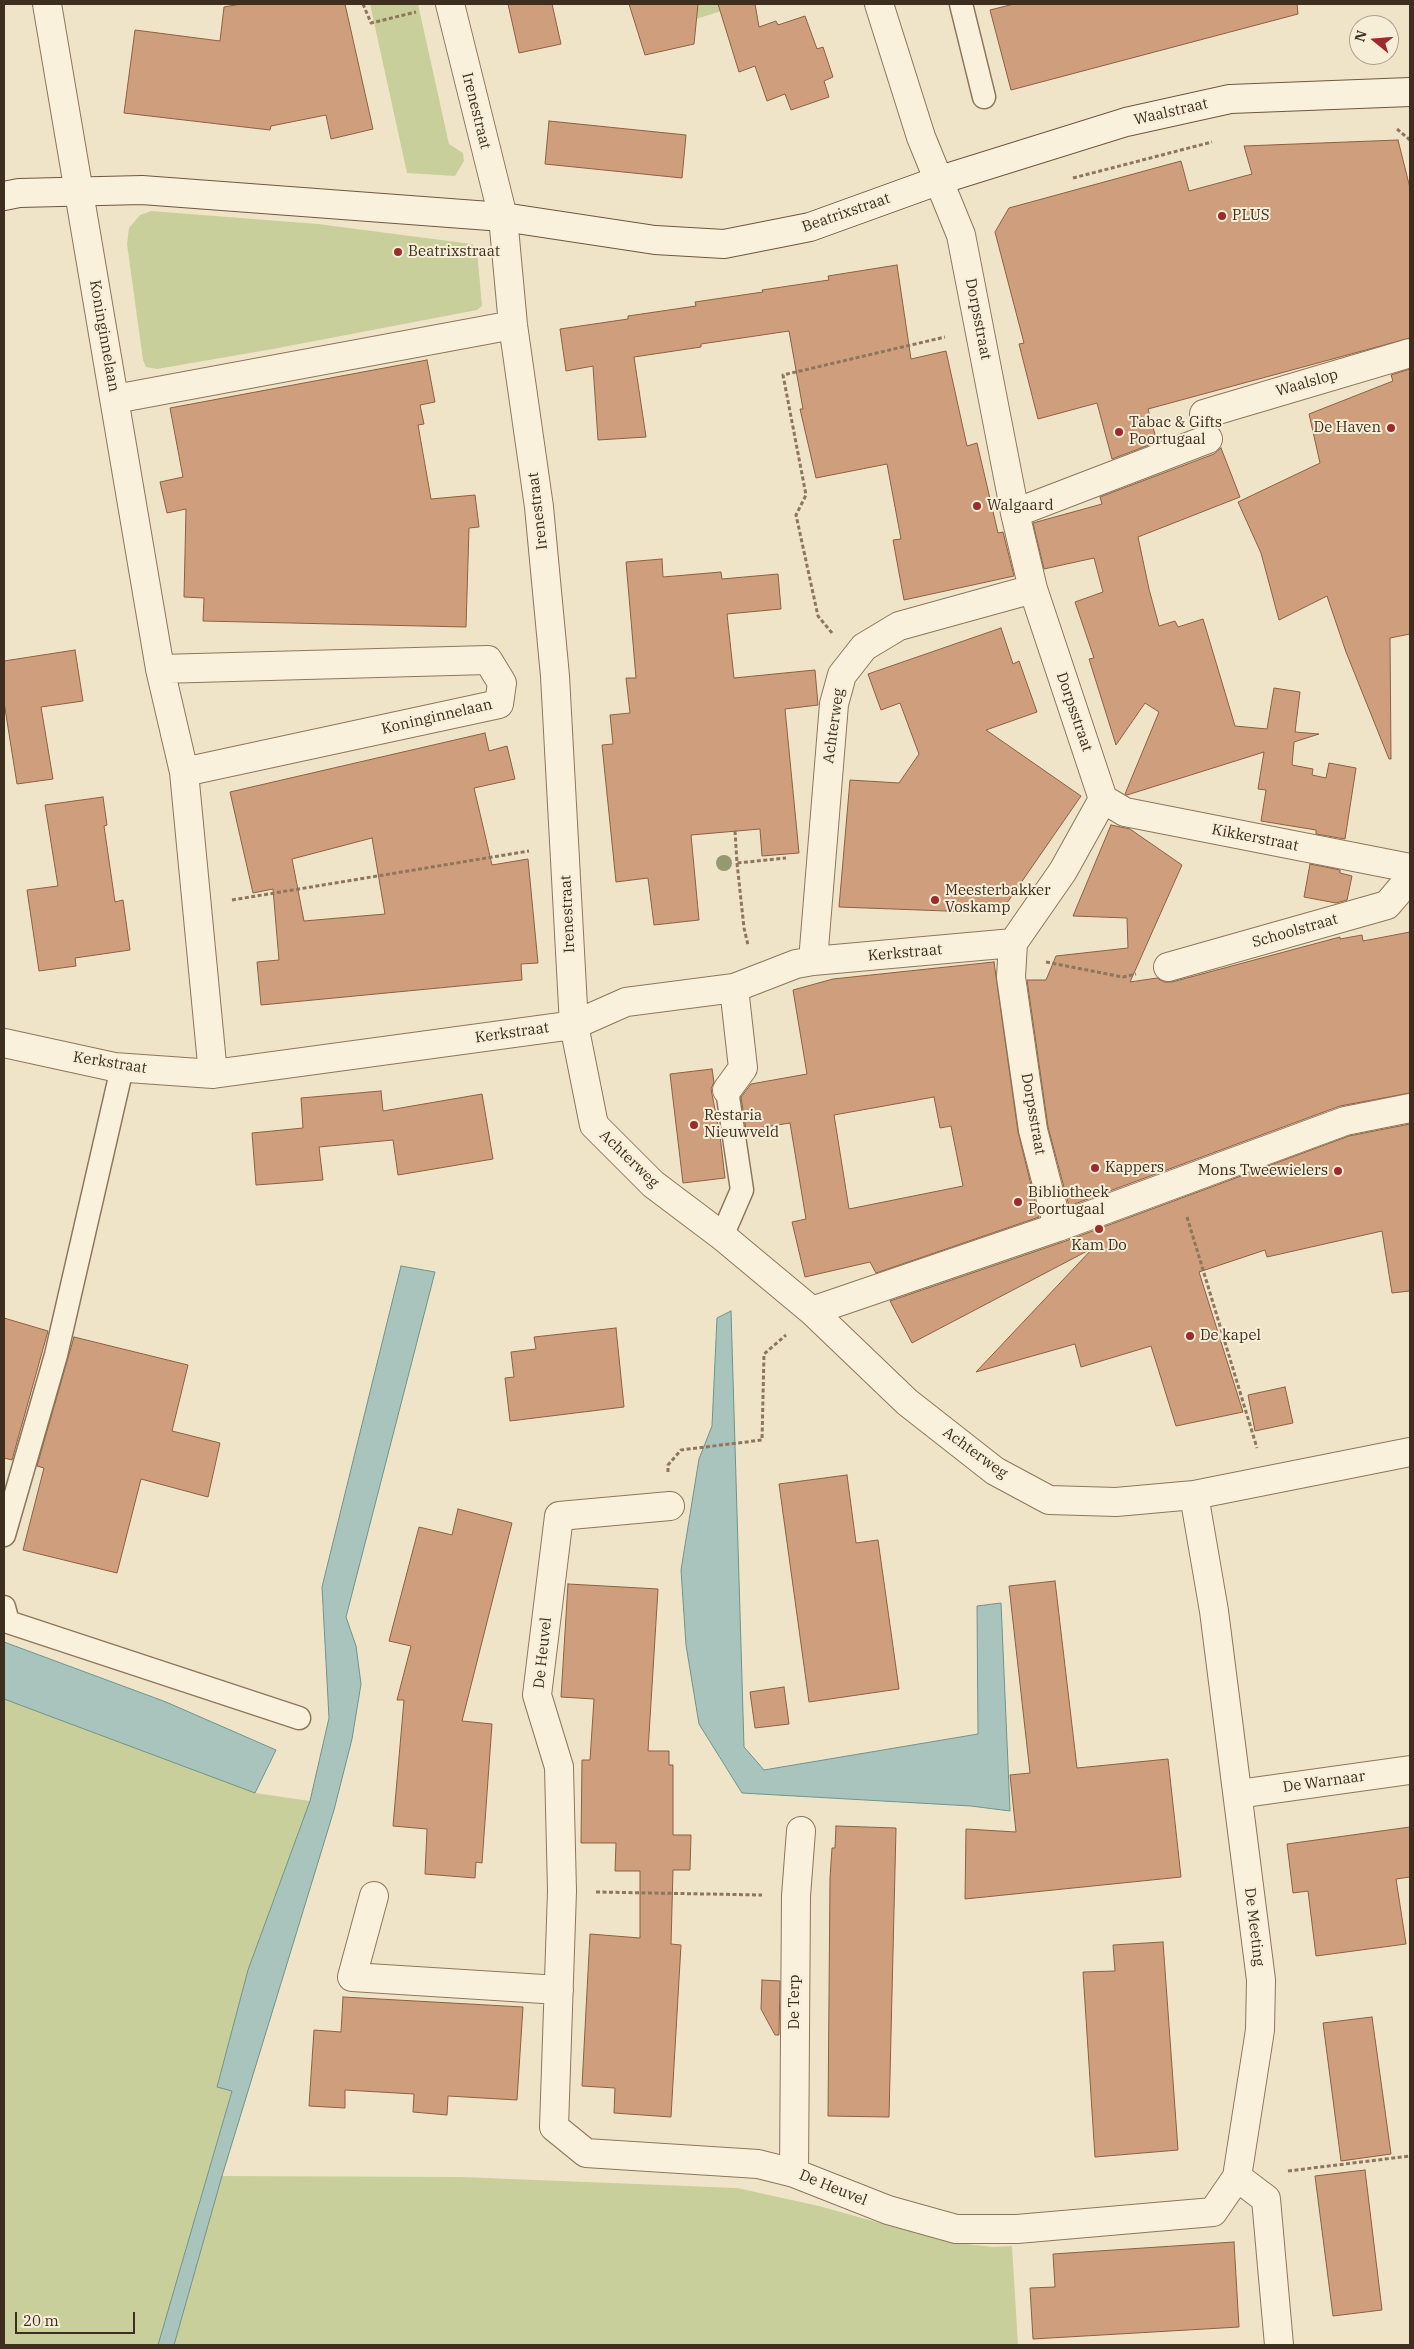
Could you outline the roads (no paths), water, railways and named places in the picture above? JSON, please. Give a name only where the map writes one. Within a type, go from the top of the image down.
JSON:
[{"type":"street","name":"Koninginnelaan","points":[[47,4],[160,669],[184,772],[212,1074]]},
{"type":"street","name":"Irenestraat","points":[[450,4],[503,218],[513,325],[539,507],[555,676],[574,1025]]},
{"type":"street","name":"Dorpsstraat","points":[[879,4],[921,137],[961,235],[1014,513],[1033,589],[1103,799]]},
{"type":"street","name":"Waalstraat","points":[[940,180],[1126,122],[1230,99],[1410,92]]},
{"type":"street","name":"Beatrixstraat","points":[[4,196],[19,193],[142,190],[503,218],[655,240],[724,244],[810,227],[940,180]]},
{"type":"street","points":[[115,399],[513,325]]},
{"type":"street","name":"Waalslop","points":[[1014,513],[1206,426],[1410,353]]},
{"type":"street","name":"Achterweg","points":[[805,962],[834,704],[842,675],[864,646],[899,626],[1033,589]]},
{"type":"street","name":"Koninginnelaan","points":[[160,669],[488,660],[502,683],[499,704],[184,772]]},
{"type":"street","points":[[1013,943],[1063,872],[1103,799]]},
{"type":"street","name":"Kikkerstraat","points":[[1103,799],[1125,812],[1410,868]]},
{"type":"street","name":"Schoolstraat","points":[[1168,966],[1388,905],[1410,878]]},
{"type":"street","name":"Dorpsstraat","points":[[1013,943],[1011,977],[1033,1130],[1058,1227]]},
{"type":"street","name":"Kerkstraat","points":[[4,1043],[122,1068],[212,1074],[574,1025],[626,1002],[734,988],[805,962],[1013,943]]},
{"type":"street","points":[[727,1090],[743,1068],[734,988]]},
{"type":"street","name":"Achterweg","points":[[574,1025],[594,1125],[653,1184],[722,1236],[812,1311],[907,1402],[995,1471],[1050,1500],[1116,1502],[1194,1495],[1410,1452]]},
{"type":"street","points":[[812,1311],[1058,1227],[1345,1121],[1410,1108]]},
{"type":"street","name":"De Meeting","points":[[1194,1495],[1214,1612],[1261,1980],[1260,2030],[1237,2177]]},
{"type":"street","name":"De Heuvel","points":[[670,1506],[559,1516],[537,1695],[559,1767],[562,1891],[554,2127],[586,2153],[758,2164],[794,2173],[888,2210],[956,2229],[1017,2229],[1213,2212],[1237,2177]]},
{"type":"street","name":"De Warnaar","points":[[1238,1794],[1410,1770]]},
{"type":"street","name":"De Terp","points":[[794,2173],[796,1896],[801,1831]]},
{"type":"street","points":[[374,1896],[352,1977],[559,1990]]},
{"type":"street","points":[[1237,2177],[1266,2199],[1279,2345]]},
{"type":"lane","points":[[961,4],[984,97]]},
{"type":"lane","points":[[4,1534],[56,1355],[122,1068]]},
{"type":"lane","points":[[722,1236],[742,1190],[727,1090]]},
{"type":"lane","points":[[4,1606],[8,1622],[299,1718]]},
{"type":"water","points":[[401,1266],[435,1272],[346,1617],[356,1646],[361,1684],[352,1739],[334,1810],[222,2176],[174,2345],[158,2345],[232,2091],[217,2087],[248,1970],[310,1801],[329,1718],[322,1587]]},
{"type":"water","points":[[731,1311],[744,1747],[764,1770],[978,1734],[977,1606],[1001,1603],[1010,1811],[971,1806],[742,1793],[699,1724],[686,1645],[681,1570],[699,1459],[712,1426],[717,1318]]},
{"type":"water","points":[[4,1642],[166,1702],[276,1750],[255,1793],[4,1699]]},
{"type":"place","name":"PLUS","points":[[1222,216]]},
{"type":"place","name":"Beatrixstraat","points":[[398,252]]},
{"type":"place","name":"De Haven","points":[[1391,428]]},
{"type":"place","name":"Tabac & Gifts Poortugaal","points":[[1119,432]]},
{"type":"place","name":"Walgaard","points":[[977,506]]},
{"type":"place","name":"Meesterbakker Voskamp","points":[[935,900]]},
{"type":"place","name":"Restaria Nieuwveld","points":[[694,1125]]},
{"type":"place","name":"Kappers","points":[[1095,1168]]},
{"type":"place","name":"Mons Tweewielers","points":[[1338,1171]]},
{"type":"place","name":"Bibliotheek Poortugaal","points":[[1018,1202]]},
{"type":"place","name":"Kam Do","points":[[1099,1229]]},
{"type":"place","name":"De kapel","points":[[1190,1336]]}]
